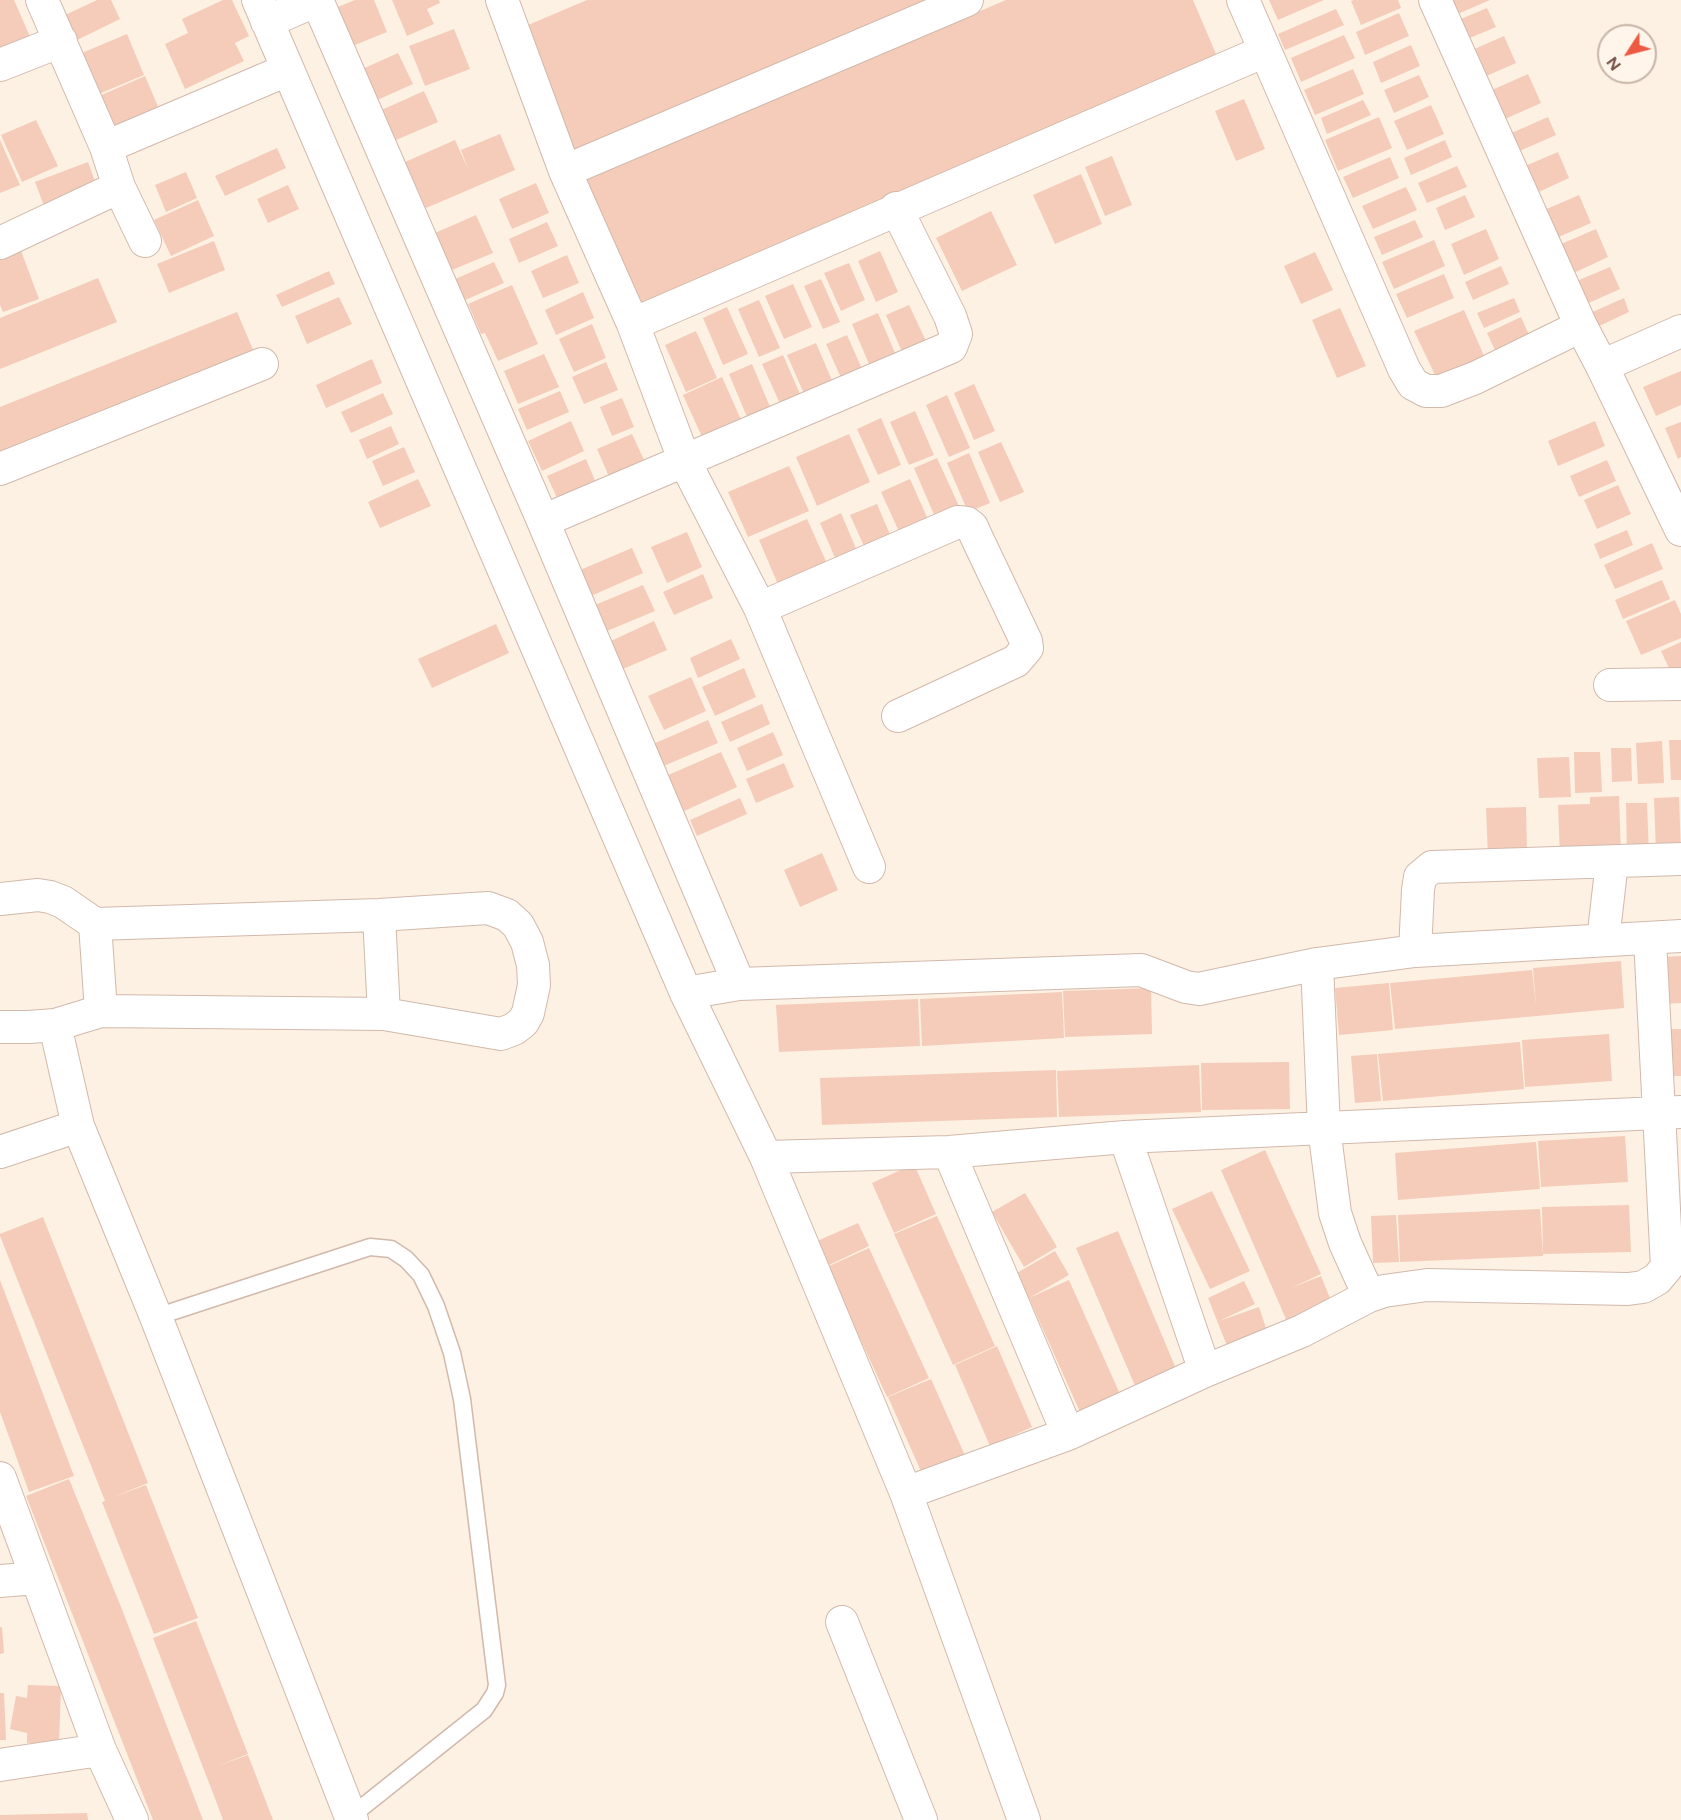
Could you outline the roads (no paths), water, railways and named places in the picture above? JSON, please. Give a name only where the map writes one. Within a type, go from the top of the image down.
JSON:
[{"type":"street","points":[[42,0],[106,147],[119,187],[146,241]]},
{"type":"street","points":[[739,984],[543,521],[317,0],[262,11],[686,993],[766,1156],[906,1493],[1024,1820]]},
{"type":"street","points":[[565,171],[967,0]]},
{"type":"street","points":[[1243,0],[1404,369],[1413,384],[1426,391],[1441,391],[1475,378],[1581,326]]},
{"type":"street","points":[[1434,0],[1581,326],[1681,530]]},
{"type":"street","points":[[511,3],[565,171],[633,324],[685,462],[760,608],[869,867]]},
{"type":"street","points":[[0,65],[61,41]]},
{"type":"street","points":[[633,324],[896,208],[1265,51]]},
{"type":"street","points":[[106,147],[287,70]]},
{"type":"street","points":[[0,243],[119,187]]},
{"type":"street","points":[[543,521],[951,347],[956,334],[950,316],[896,208]]},
{"type":"street","points":[[1602,366],[1681,331]]},
{"type":"street","points":[[0,469],[262,364]]},
{"type":"street","points":[[760,608],[958,522],[967,523],[972,527],[1026,641],[1027,648],[1016,661],[898,716]]},
{"type":"street","points":[[1610,686],[1681,684]]},
{"type":"street","points":[[1415,951],[1420,877],[1432,867],[1681,859]]},
{"type":"street","points":[[1603,940],[1612,862]]},
{"type":"street","points":[[0,899],[38,895],[50,897],[63,902],[95,924],[379,915],[488,908],[507,915],[518,925],[527,942],[533,965],[534,985],[528,1013],[523,1022],[514,1029],[501,1034],[384,1014],[101,1011],[56,1025],[0,1027]]},
{"type":"street","points":[[379,915],[384,1014]]},
{"type":"street","points":[[95,924],[101,1011]]},
{"type":"street","points":[[686,993],[739,984],[1141,970],[1186,987],[1199,989],[1317,964],[1415,951],[1681,936]]},
{"type":"street","points":[[906,1493],[1068,1434],[1205,1371],[1302,1331],[1384,1290],[1427,1285],[1628,1289],[1643,1287],[1657,1278],[1667,1267],[1670,1112],[1650,939]]},
{"type":"street","points":[[1317,964],[1324,1128],[1335,1213],[1345,1243],[1369,1296]]},
{"type":"street","points":[[56,1025],[78,1126],[156,1317],[351,1819]]},
{"type":"street","points":[[766,1156],[949,1152],[1125,1137],[1670,1112]]},
{"type":"street","points":[[0,1152],[78,1126]]},
{"type":"street","points":[[1125,1137],[1205,1371]]},
{"type":"street","points":[[949,1152],[1068,1434]]},
{"type":"street","points":[[0,1478],[100,1750],[132,1820]]},
{"type":"street","points":[[0,1581],[36,1578]]},
{"type":"street","points":[[842,1622],[921,1820]]},
{"type":"street","points":[[0,1766],[100,1750]]},
{"type":"lane","points":[[156,1317],[370,1247],[391,1249],[406,1259],[421,1275],[436,1306],[452,1353],[462,1399],[497,1685],[484,1710],[351,1819]]}]
